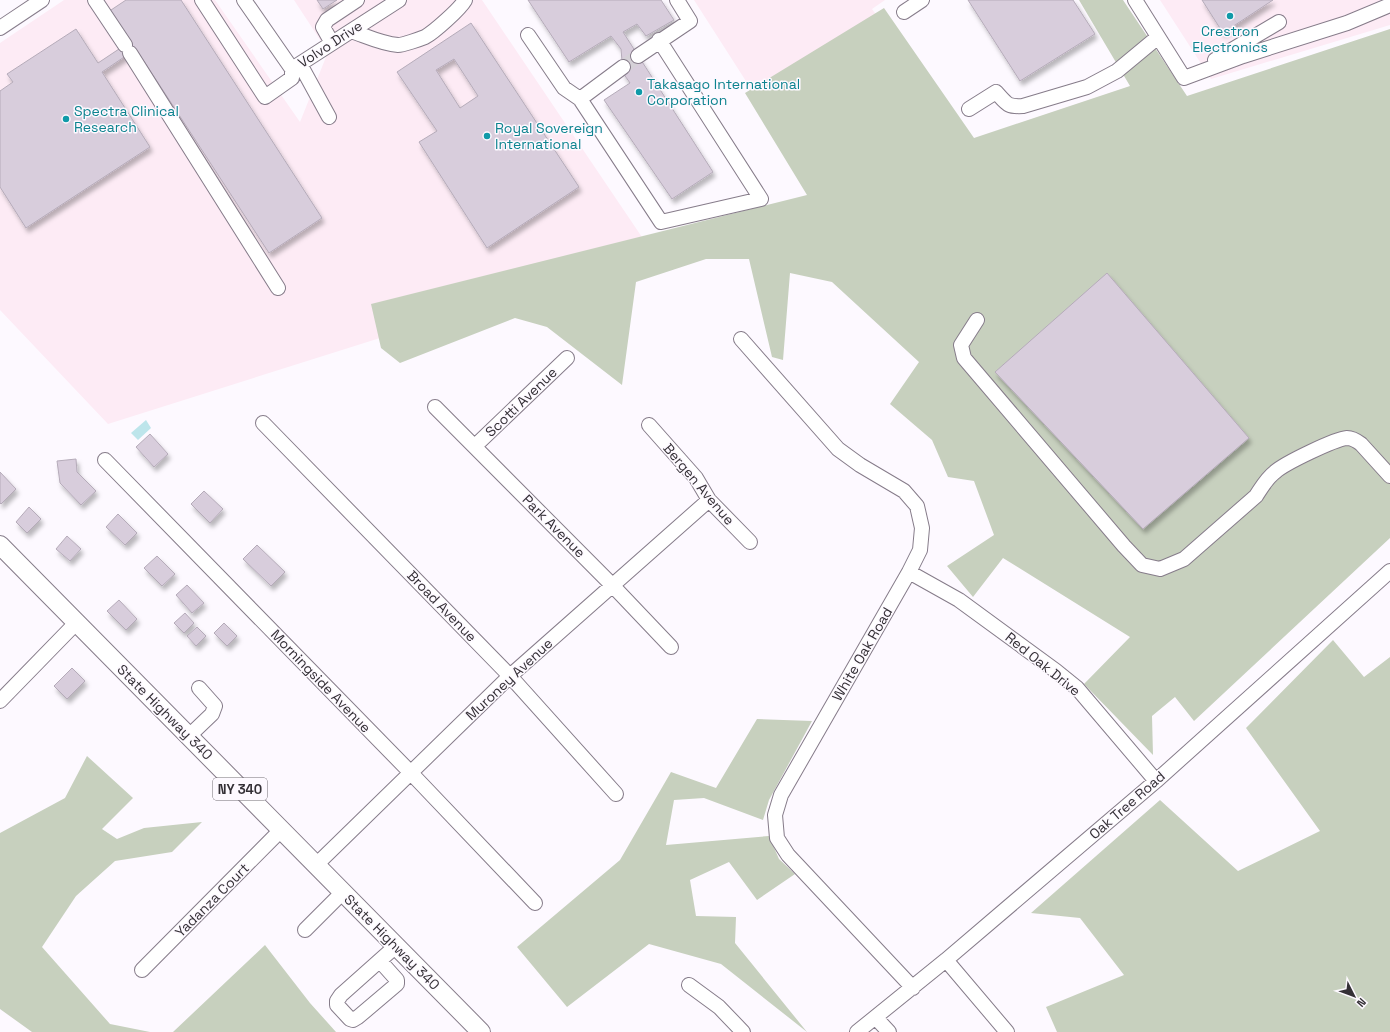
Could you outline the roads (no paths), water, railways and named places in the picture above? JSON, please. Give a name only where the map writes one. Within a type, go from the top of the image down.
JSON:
[{"type":"main road","name":"State Highway 340","points":[[0,545],[481,1032]]},
{"type":"street","points":[[0,28],[42,0]]},
{"type":"street","points":[[96,0],[278,288]]},
{"type":"street","points":[[202,0],[265,97],[292,78],[296,66]]},
{"type":"street","name":"Volvo Drive","points":[[244,0],[296,66],[400,0]]},
{"type":"street","points":[[332,43],[326,35],[323,27],[327,20],[357,0]]},
{"type":"street","points":[[351,31],[376,40],[399,45],[425,37],[446,20],[462,5],[465,0]]},
{"type":"street","points":[[638,56],[659,40],[690,21],[677,0]]},
{"type":"street","points":[[904,12],[922,0]]},
{"type":"street","points":[[1136,0],[1184,78]]},
{"type":"street","points":[[1184,78],[1243,56],[1347,23],[1390,5]]},
{"type":"street","points":[[1184,78],[1279,22]]},
{"type":"street","points":[[528,35],[564,88],[580,99],[661,222],[760,199],[659,40]]},
{"type":"street","points":[[969,109],[996,92],[1007,104],[1013,107],[1023,106],[1086,87],[1117,71],[1158,37]]},
{"type":"street","points":[[296,66],[329,117]]},
{"type":"street","points":[[580,99],[623,67]]},
{"type":"street","points":[[977,320],[961,345],[964,358],[1142,565],[1160,569],[1184,559],[1256,496],[1264,483],[1275,472],[1289,463],[1337,440],[1348,438],[1356,440],[1390,476]]},
{"type":"street","name":"White Oak Road","points":[[741,339],[838,449],[860,465],[904,491],[917,506],[922,528],[920,550],[909,572],[781,795],[775,815],[777,838],[788,855],[912,988]]},
{"type":"street","name":"Scotti Avenue","points":[[475,446],[567,358]]},
{"type":"street","name":"Park Avenue","points":[[435,407],[672,647]]},
{"type":"street","name":"Broad Avenue","points":[[263,424],[510,676],[616,794]]},
{"type":"street","name":"Bergen Avenue","points":[[649,426],[696,478],[709,500],[750,542]]},
{"type":"street","name":"Morningside Avenue","points":[[105,460],[411,773],[535,903]]},
{"type":"street","name":"Muroney Avenue","points":[[316,865],[510,676],[709,500]]},
{"type":"street","name":"Oak Tree Road","points":[[858,1032],[946,960],[1156,781],[1390,571]]},
{"type":"street","name":"Red Oak Drive","points":[[909,572],[959,600],[1056,671],[1076,688],[1156,781]]},
{"type":"street","points":[[0,701],[76,623]]},
{"type":"street","points":[[189,736],[212,714],[215,706],[199,688]]},
{"type":"street","name":"Yadanza Court","points":[[142,970],[281,830]]},
{"type":"street","points":[[305,930],[343,892]]},
{"type":"street","points":[[380,961],[396,946]]},
{"type":"street","points":[[946,960],[1007,1032]]},
{"type":"street","points":[[689,984],[719,1007],[743,1032]]},
{"type":"street","points":[[876,1018],[889,1032]]},
{"type":"water","points":[[146,420],[151,428],[138,440],[131,433]]},
{"type":"tunnel","points":[[623,67],[638,56]]},
{"type":"place","name":"Crestron Electronics","points":[[1230,16]]},
{"type":"place","name":"Takasago International Corporation","points":[[639,92]]},
{"type":"place","name":"Spectra Clinical Research","points":[[66,119]]},
{"type":"place","name":"Royal Sovereign International","points":[[487,136]]}]
